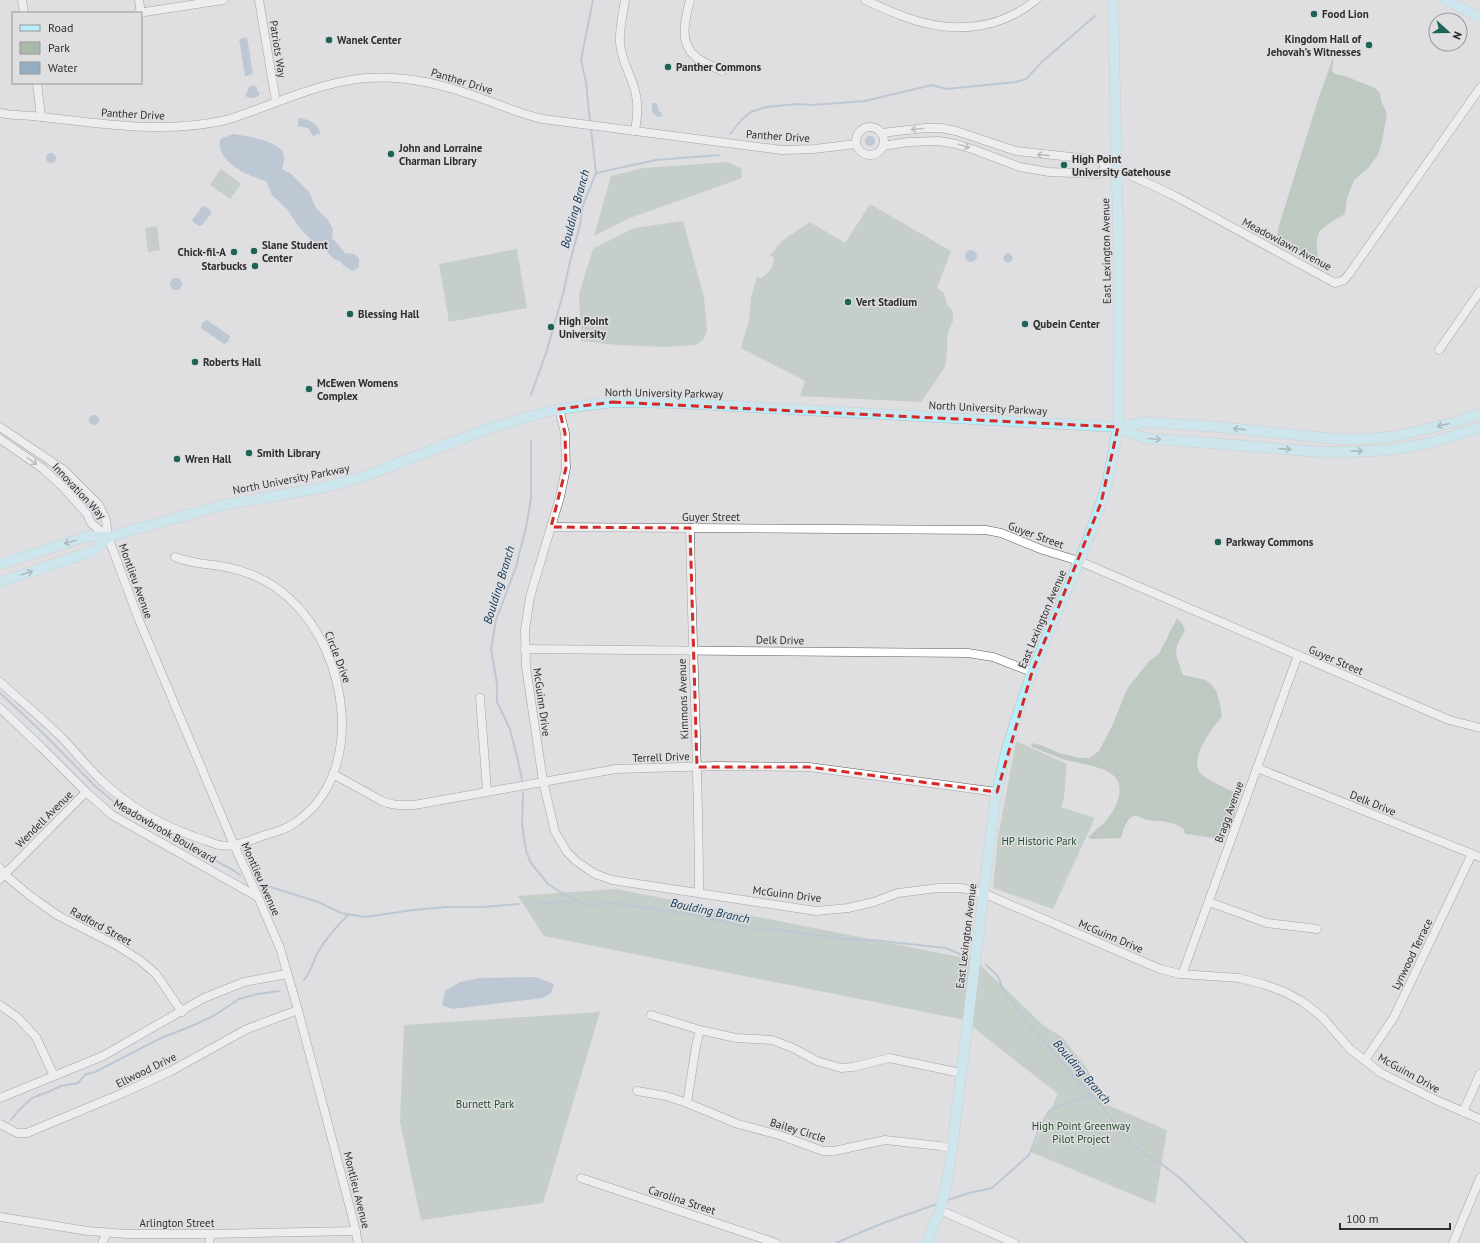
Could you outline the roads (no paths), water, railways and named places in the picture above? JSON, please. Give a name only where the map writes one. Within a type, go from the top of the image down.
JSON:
[{"type":"main road","name":"East Lexington Avenue","points":[[927,1243],[940,1210],[946,1186],[952,1149],[983,893],[997,792],[1005,756],[1032,672],[1079,561],[1106,487],[1118,427],[1119,272],[1112,168],[1113,0]]},
{"type":"main road","points":[[1446,0],[1480,17]]},
{"type":"main road","name":"North University Parkway","points":[[0,564],[89,536],[108,537],[223,505],[326,487],[366,476],[487,429],[559,409],[613,402],[676,403],[1118,427],[1145,422],[1219,427],[1336,439],[1367,439],[1397,436],[1459,421],[1480,413]]},
{"type":"main road","points":[[1460,434],[1472,423],[1480,420]]},
{"type":"main road","name":"North University Parkway","points":[[1118,427],[1144,438],[1322,452],[1397,449],[1460,434],[1480,427]]},
{"type":"main road","name":"North University Parkway","points":[[0,582],[94,551],[108,537]]},
{"type":"street","points":[[22,0],[24,12]]},
{"type":"street","points":[[139,0],[140,12]]},
{"type":"street","points":[[142,13],[224,0]]},
{"type":"street","name":"Patriots Way","points":[[259,0],[276,102]]},
{"type":"street","points":[[626,0],[621,26],[620,44],[622,57],[636,93],[637,105],[635,131]]},
{"type":"street","points":[[690,0],[684,22],[684,36],[687,47],[697,58],[722,71]]},
{"type":"street","points":[[865,0],[905,18],[928,24],[950,27],[975,27],[1009,17],[1023,10],[1036,0]]},
{"type":"street","name":"Panther Drive","points":[[41,117],[89,123],[153,127],[199,125],[263,108],[276,102],[329,85],[364,78],[401,77],[437,83],[533,117],[782,150],[814,150],[856,144]]},
{"type":"street","points":[[0,113],[41,117],[37,84]]},
{"type":"street","name":"Meadowlawn Avenue","points":[[1112,168],[1173,195],[1335,283],[1344,280],[1349,274],[1480,88]]},
{"type":"street","points":[[864,128],[873,128],[881,133],[884,137],[884,146],[878,153],[869,156],[860,152],[856,144],[857,135],[864,128]]},
{"type":"street","points":[[881,133],[925,128],[956,130],[1011,150],[1099,160],[1112,168]]},
{"type":"street","points":[[884,146],[925,141],[950,143],[975,150],[1020,167],[1050,172],[1099,174],[1112,168]]},
{"type":"street","points":[[1439,350],[1480,291]]},
{"type":"street","name":"McGuinn Drive","points":[[559,409],[565,433],[566,468],[560,497],[530,597],[526,619],[525,649],[526,667],[543,781],[555,832],[567,852],[583,866],[595,874],[612,880],[816,911],[848,908],[874,902],[898,893],[938,888],[961,888],[983,893],[1160,969],[1180,974],[1240,978],[1285,992],[1303,1002],[1322,1017],[1350,1049],[1381,1073],[1436,1100],[1480,1119]]},
{"type":"street","name":"Innovation Way","points":[[0,427],[48,458],[80,485],[98,505],[106,520],[108,537]]},
{"type":"street","name":"Innovation Way","points":[[0,439],[42,468],[87,514],[91,523],[108,537]]},
{"type":"street","name":"Guyer Street","points":[[551,527],[986,530],[1001,533],[1043,550],[1079,561],[1449,720],[1480,728]]},
{"type":"street","name":"Kimmons Avenue","points":[[690,528],[692,650],[699,810],[699,894]]},
{"type":"street","name":"Montlieu Avenue","points":[[108,537],[139,620],[234,845],[280,948],[298,1010],[358,1243]]},
{"type":"street","name":"Circle Drive","points":[[175,557],[187,562],[226,568],[246,573],[265,580],[291,599],[316,630],[325,647],[335,674],[339,693],[342,712],[342,735],[339,754],[333,774],[319,801],[308,813],[287,828],[234,845]]},
{"type":"street","name":"Delk Drive","points":[[525,649],[968,653],[993,657],[1032,672]]},
{"type":"street","name":"Bragg Avenue","points":[[1180,974],[1183,972],[1298,655]]},
{"type":"street","name":"Meadowbrook Boulevard","points":[[0,682],[63,739],[100,779],[123,800],[158,822],[180,831],[220,845],[234,845]]},
{"type":"street","points":[[480,698],[487,791]]},
{"type":"street","name":"Meadowbrook Boulevard","points":[[0,708],[86,792],[112,815],[258,897]]},
{"type":"street","name":"Terrell Drive","points":[[333,774],[382,801],[400,806],[414,805],[616,769],[697,767],[809,767],[997,792]]},
{"type":"street","name":"Delk Drive","points":[[1257,768],[1480,857]]},
{"type":"street","name":"Wendell Avenue","points":[[1,874],[86,792]]},
{"type":"street","name":"Lynwood Terrace","points":[[1365,1060],[1394,1017],[1472,854]]},
{"type":"street","name":"Radford Street","points":[[1,874],[57,915],[116,945],[141,961],[156,974],[182,1012]]},
{"type":"street","points":[[1208,902],[1267,923],[1317,929]]},
{"type":"street","points":[[0,1098],[103,1056],[204,998],[244,982],[287,974]]},
{"type":"street","points":[[0,1005],[17,1017],[36,1037],[54,1076]]},
{"type":"street","name":"Ellwood Drive","points":[[0,1124],[17,1133],[27,1133],[63,1119],[164,1074],[247,1029],[298,1010]]},
{"type":"street","points":[[651,1015],[700,1030],[736,1038],[772,1040],[793,1048],[817,1061],[841,1068],[853,1067],[889,1058],[961,1073]]},
{"type":"street","points":[[688,1103],[696,1046],[700,1030]]},
{"type":"street","points":[[1463,1112],[1480,1074]]},
{"type":"street","name":"Bailey Circle","points":[[637,1091],[666,1096],[688,1103],[738,1124],[779,1135],[822,1151],[834,1151],[885,1140],[940,1146],[952,1149]]},
{"type":"street","name":"Carolina Street","points":[[581,1178],[776,1243]]},
{"type":"street","points":[[1453,1243],[1480,1178]]},
{"type":"street","points":[[940,1210],[1014,1243]]},
{"type":"street","name":"Arlington Street","points":[[0,1217],[126,1234],[210,1239],[356,1231]]},
{"type":"street","points":[[102,1243],[107,1232]]},
{"type":"water","points":[[247,37],[253,74],[245,76],[239,39]]},
{"type":"water","points":[[253,85],[257,87],[257,91],[260,93],[259,95],[254,98],[245,96],[249,87]]},
{"type":"water","points":[[652,103],[657,103],[658,109],[663,116],[657,117],[652,111]]},
{"type":"water","points":[[298,118],[306,119],[312,122],[321,133],[313,136],[308,128],[298,126]]},
{"type":"water","points":[[234,134],[269,142],[280,149],[284,157],[282,169],[290,173],[309,192],[316,208],[328,220],[333,229],[332,238],[328,243],[324,245],[313,242],[299,227],[287,209],[272,195],[266,181],[243,172],[228,162],[220,148],[220,140]]},
{"type":"water","points":[[868,136],[872,136],[874,137],[874,145],[868,146],[865,143],[865,139]]},
{"type":"water","points":[[49,153],[53,153],[55,154],[55,162],[49,163],[46,160],[46,156]]},
{"type":"water","points":[[205,206],[211,211],[211,214],[202,225],[199,226],[192,220],[202,207]]},
{"type":"water","points":[[971,250],[975,252],[977,256],[975,260],[971,262],[967,260],[965,256],[967,252]]},
{"type":"water","points":[[340,253],[354,254],[359,258],[359,267],[353,271],[346,267],[337,257]]},
{"type":"water","points":[[1006,254],[1010,254],[1012,258],[1010,262],[1006,262],[1004,260],[1004,256]]},
{"type":"water","points":[[174,278],[178,278],[182,284],[178,290],[174,290],[170,286],[170,282]]},
{"type":"water","points":[[207,320],[230,336],[228,342],[224,344],[201,328],[202,323]]},
{"type":"water","points":[[92,415],[96,415],[98,416],[98,424],[92,425],[89,422],[89,418]]},
{"type":"water","points":[[86,500],[89,501],[98,519],[96,519],[85,503]]},
{"type":"water","points":[[536,977],[554,984],[551,993],[543,998],[452,1009],[442,1005],[445,991],[460,982],[479,978]]},
{"type":"waterway","name":"Boulding Branch","points":[[590,122],[586,82],[581,60],[593,0]]},
{"type":"waterway","points":[[730,134],[742,119],[751,112],[766,107],[865,101],[932,85],[946,89],[1016,82],[1026,79],[1043,61],[1095,16]]},
{"type":"waterway","name":"Boulding Branch","points":[[531,395],[547,350],[563,294],[580,225],[583,205],[596,173],[591,128]]},
{"type":"waterway","points":[[596,173],[656,160],[719,155]]},
{"type":"waterway","points":[[328,243],[338,254]]},
{"type":"waterway","name":"Boulding Branch","points":[[522,780],[510,729],[497,702],[497,684],[491,649],[496,620],[516,567],[527,523],[531,498],[531,440]]},
{"type":"waterway","points":[[0,693],[43,733],[95,786],[120,807],[135,818],[240,875]]},
{"type":"waterway","name":"Boulding Branch","points":[[523,792],[522,824],[526,851],[531,863],[548,884],[579,901],[590,905],[613,903],[695,915],[754,929],[782,930],[842,939],[872,940],[946,948],[969,958]]},
{"type":"waterway","points":[[261,884],[318,902],[341,913],[365,917],[446,907],[482,907],[519,904]]},
{"type":"waterway","points":[[533,904],[578,901]]},
{"type":"waterway","points":[[304,980],[321,947],[332,932],[348,915]]},
{"type":"waterway","name":"Boulding Branch","points":[[986,965],[997,975],[1004,991],[1030,1026],[1093,1096],[1131,1142],[1145,1155],[1160,1163],[1181,1179],[1247,1243]]},
{"type":"waterway","points":[[11,1120],[32,1098],[61,1086],[78,1083],[86,1074],[95,1072],[161,1038],[215,1015],[239,999],[279,991]]},
{"type":"waterway","points":[[945,1201],[969,1193],[992,1188],[1029,1155],[1039,1129],[1049,1111],[1076,1100],[1093,1096]]},
{"type":"waterway","points":[[836,1243],[883,1223],[937,1204]]},
{"type":"place","name":"Food Lion","points":[[1314,14]]},
{"type":"place","name":"Wanek Center","points":[[329,40]]},
{"type":"place","name":"Kingdom Hall of Jehovah’s Witnesses","points":[[1369,45]]},
{"type":"place","name":"Panther Commons","points":[[668,67]]},
{"type":"place","name":"John and Lorraine Charman Library","points":[[391,154]]},
{"type":"place","name":"High Point University Gatehouse","points":[[1064,165]]},
{"type":"place","name":"Slane Student Center","points":[[254,251]]},
{"type":"place","name":"Chick-fil-A","points":[[234,252]]},
{"type":"place","name":"Starbucks","points":[[255,266]]},
{"type":"place","name":"Vert Stadium","points":[[848,302]]},
{"type":"place","name":"Blessing Hall","points":[[350,314]]},
{"type":"place","name":"Qubein Center","points":[[1025,324]]},
{"type":"place","name":"High Point University","points":[[551,327]]},
{"type":"place","name":"Roberts Hall","points":[[195,362]]},
{"type":"place","name":"McEwen Womens Complex","points":[[309,389]]},
{"type":"place","name":"Smith Library","points":[[249,453]]},
{"type":"place","name":"Wren Hall","points":[[177,459]]},
{"type":"place","name":"Parkway Commons","points":[[1218,542]]},
{"type":"park label","name":"HP Historic Park","points":[[1039,841]]},
{"type":"park label","name":"Burnett Park","points":[[485,1104]]},
{"type":"park label","name":"High Point Greenway Pilot Project","points":[[1081,1132]]}]
